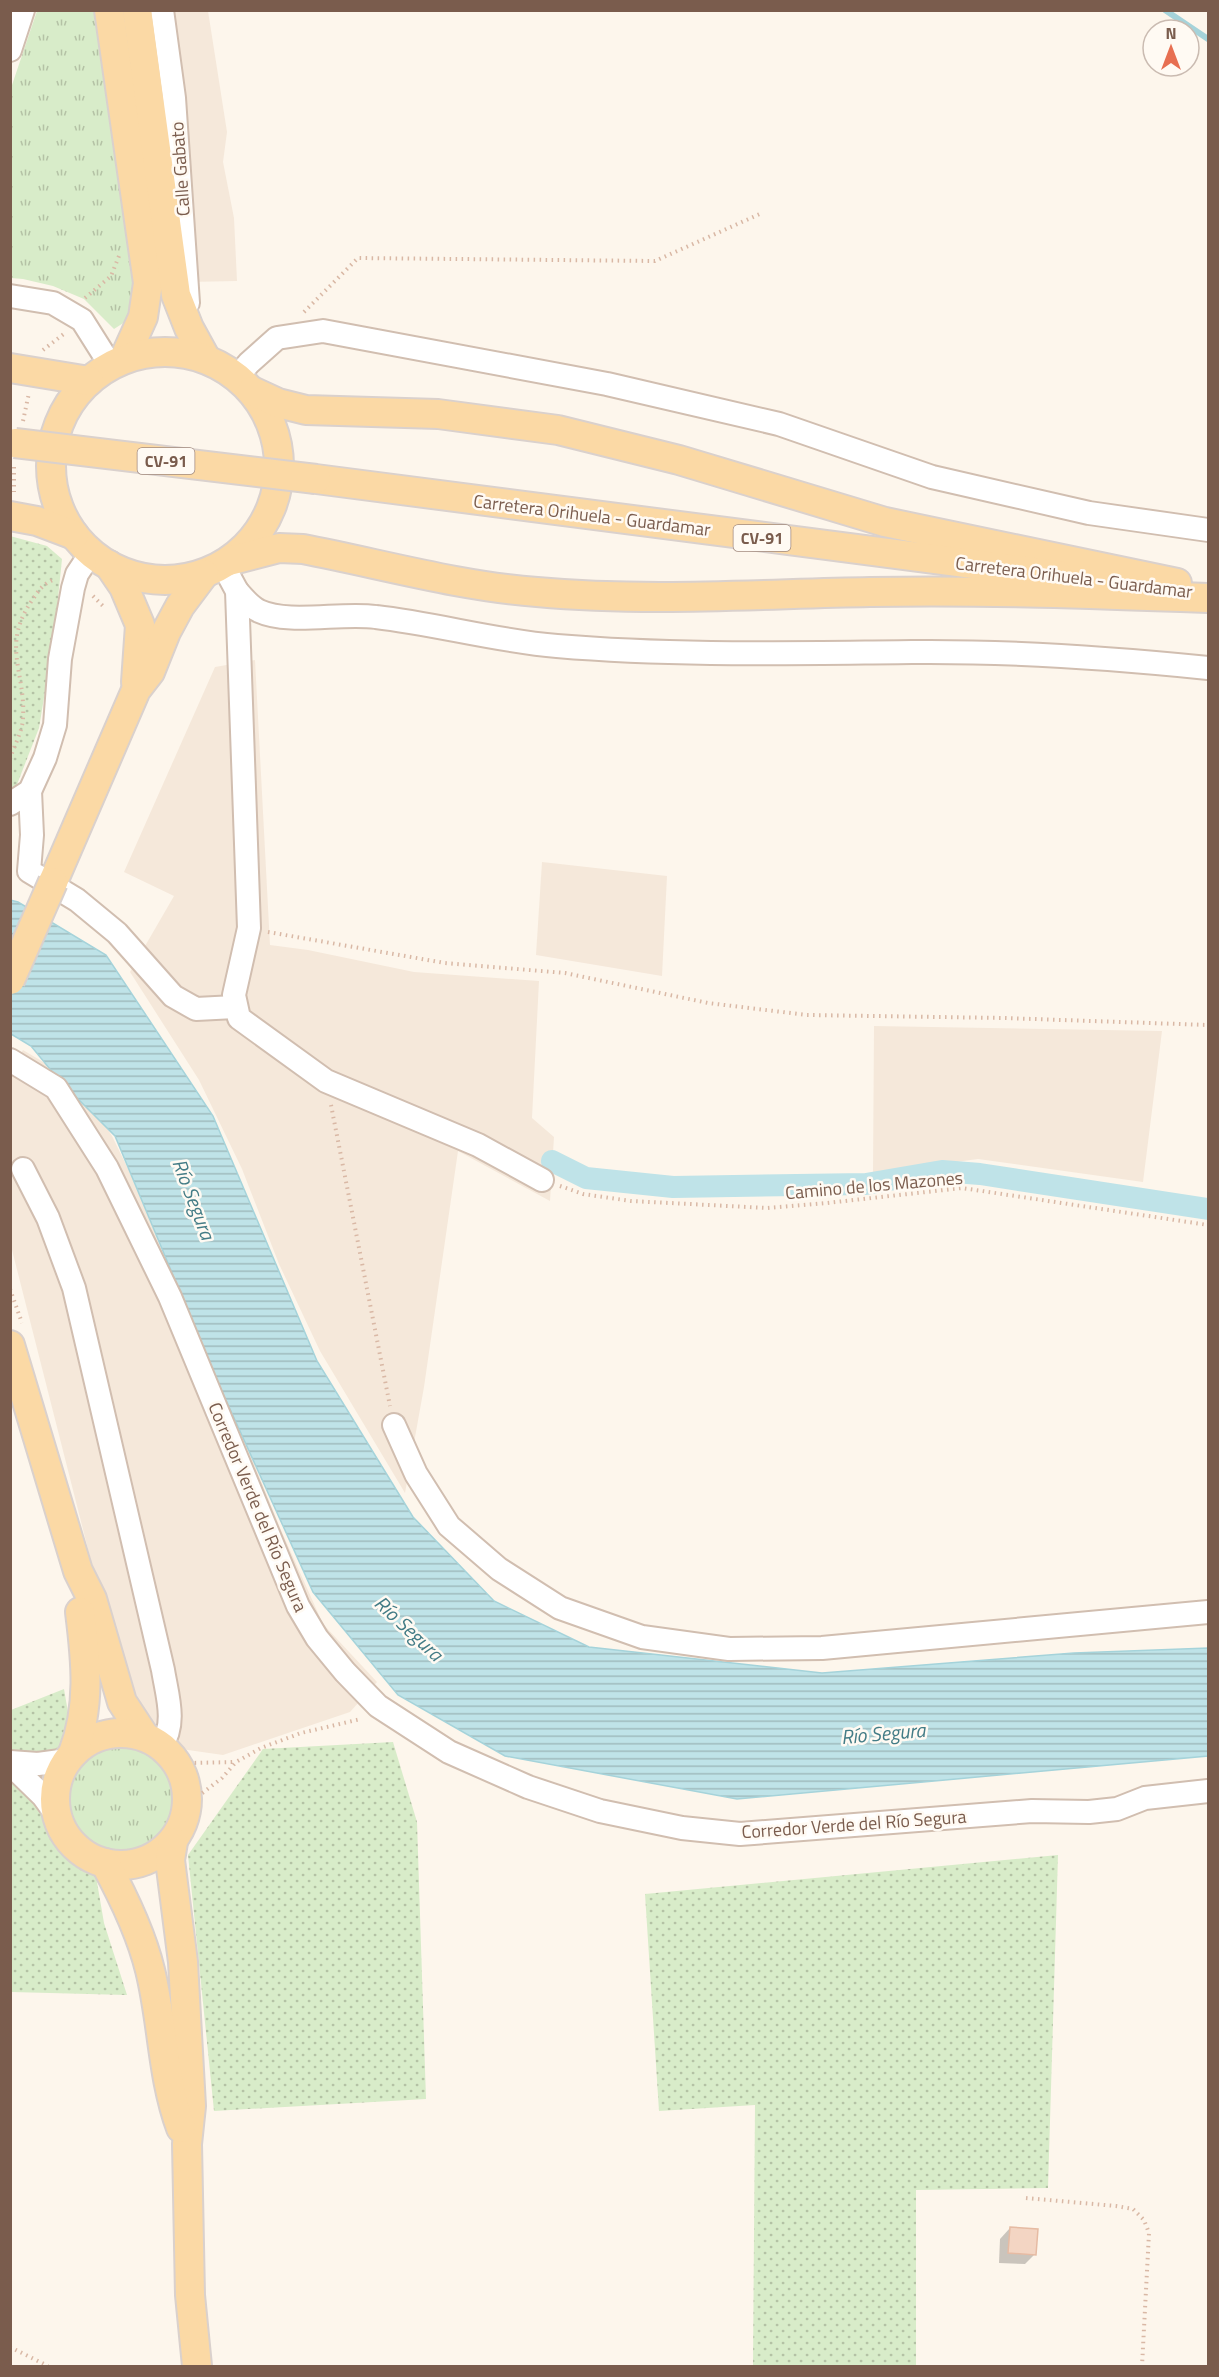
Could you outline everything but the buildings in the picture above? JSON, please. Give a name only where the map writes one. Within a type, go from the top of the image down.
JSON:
[{"type":"main road","points":[[110,10],[148,283],[143,317],[108,369],[70,402],[57,427],[51,455],[52,483],[60,510],[87,557],[139,577],[172,580],[279,548],[303,549],[487,587],[603,596],[669,597],[990,590],[1209,594]]},
{"type":"main road","points":[[137,10],[176,295],[189,328],[206,359]]},
{"type":"main road","points":[[10,368],[108,369],[151,353],[179,353],[206,359],[278,403],[306,410],[438,414],[558,430],[680,460],[885,522],[1209,594]]},
{"type":"main road","points":[[10,980],[136,690],[150,672],[166,632],[180,606],[219,567],[250,543],[266,521],[276,495],[280,467],[274,431],[267,414],[245,384]]},
{"type":"main road","name":"Carretera Orihuela - Guardamar","points":[[13,443],[316,479],[1209,594]]},
{"type":"main road","points":[[10,516],[37,521],[124,587],[140,625],[136,690]]},
{"type":"main road","points":[[10,1345],[78,1571],[92,1599],[122,1702],[183,1773],[187,1788],[188,1804],[185,1818],[173,1842],[170,1860],[183,1962],[191,2106],[187,2145],[190,2295],[197,2367]]},
{"type":"main road","points":[[78,1571],[78,1601],[85,1650],[86,1700],[81,1734],[59,1776],[55,1795],[56,1814],[63,1831],[74,1845],[88,1856],[105,1863],[124,1866],[142,1862],[159,1854],[173,1842]]},
{"type":"main road","points":[[70,1756],[85,1743],[99,1736],[114,1733],[130,1733],[160,1747]]},
{"type":"main road","points":[[105,1863],[123,1896],[150,1969],[172,2105],[187,2145]]},
{"type":"street","points":[[11,45],[23,10]]},
{"type":"street","name":"Calle Gabato","points":[[162,10],[174,98],[188,282],[189,328]]},
{"type":"street","points":[[10,296],[53,303],[82,320],[108,369]]},
{"type":"street","points":[[245,384],[249,363],[277,338],[323,331],[607,384],[778,424],[943,479],[1089,513],[1209,530]]},
{"type":"street","points":[[87,557],[60,659],[55,724],[45,758],[30,791],[32,835],[29,871],[77,900],[117,933],[173,996],[196,1009],[235,1007]]},
{"type":"street","points":[[219,567],[237,591],[257,610],[283,618],[346,614],[377,617],[494,638],[556,646],[732,654],[914,652],[1038,654],[1209,668]]},
{"type":"street","points":[[237,591],[249,928],[234,995],[239,1018],[326,1081],[478,1145],[543,1180]]},
{"type":"street","points":[[10,804],[30,791]]},
{"type":"street","name":"Corredor Verde del Río Segura","points":[[10,1060],[56,1088],[107,1168],[170,1297],[298,1606],[317,1638],[345,1672],[378,1706],[449,1752],[528,1787],[600,1811],[682,1828],[740,1834],[1032,1811],[1089,1812],[1117,1809],[1145,1798],[1209,1791]]},
{"type":"street","points":[[23,1169],[48,1218],[74,1288],[163,1670],[171,1719],[168,1736],[160,1747]]},
{"type":"street","points":[[10,1399],[35,1426]]},
{"type":"street","points":[[394,1425],[416,1474],[449,1526],[499,1569],[560,1608],[642,1637],[729,1649],[822,1648],[1209,1612]]},
{"type":"street","points":[[10,1763],[38,1764],[70,1756]]},
{"type":"street","points":[[10,1763],[43,1796],[56,1814]]},
{"type":"path","points":[[277,338],[358,258],[655,261],[762,213]]},
{"type":"path","points":[[10,759],[23,722],[23,704],[15,653],[18,627],[29,605],[45,583],[87,557]]},
{"type":"path","points":[[249,928],[445,963],[565,973],[708,1003],[807,1015],[1004,1018],[1209,1025]]},
{"type":"path","points":[[326,1081],[394,1425]]},
{"type":"path","name":"Camino de los Mazones","points":[[543,1180],[583,1194],[631,1201],[767,1208],[962,1188],[1209,1225]]},
{"type":"path","points":[[188,1804],[222,1778],[236,1762],[261,1748],[301,1733],[364,1718],[378,1706]]},
{"type":"path","points":[[160,1747],[190,1763],[236,1762]]},
{"type":"path","points":[[1026,2198],[1133,2209],[1144,2220],[1149,2233],[1142,2367]]},
{"type":"path","points":[[10,2347],[48,2367]]},
{"type":"shaded area","points":[[162,11],[208,11],[227,132],[223,162],[234,218],[237,281],[188,282]]},
{"type":"shaded area","points":[[255,660],[270,945],[308,950],[414,972],[539,981],[532,1118],[554,1137],[550,1201],[458,1151],[424,1387],[405,1493],[320,1351],[279,1264],[242,1169],[199,1080],[130,972],[174,896],[124,872],[215,667]]},
{"type":"shaded area","points":[[542,862],[667,876],[662,976],[536,955]]},
{"type":"shaded area","points":[[874,1026],[1162,1031],[1143,1182],[978,1159],[873,1173]]},
{"type":"shaded area","points":[[23,1050],[60,1072],[90,1101],[112,1136],[134,1181],[184,1305],[236,1419],[281,1530],[323,1624],[377,1682],[350,1712],[223,1755],[181,1749],[141,1716],[120,1675],[11,1246],[10,1070]]},
{"type":"green space","points":[[37,11],[97,11],[133,286],[128,320],[114,329],[84,299],[53,286],[11,278],[11,88]]},
{"type":"green space","points":[[10,536],[47,546],[62,559],[54,637],[39,728],[16,787],[11,788]]},
{"type":"green space","points":[[64,1689],[104,1923],[127,1995],[11,1992],[11,1710]]},
{"type":"green space","points":[[393,1742],[417,1822],[426,2099],[214,2111],[188,1855],[263,1749]]},
{"type":"green space","points":[[122,1747],[142,1751],[159,1762],[170,1779],[174,1799],[170,1819],[159,1836],[142,1847],[122,1851],[102,1847],[85,1836],[74,1819],[70,1799],[74,1779],[85,1762],[102,1751]]},
{"type":"green space","points":[[1058,1855],[1048,2188],[916,2190],[916,2366],[753,2366],[755,2105],[659,2111],[645,1894]]},
{"type":"water","name":"Río Segura","points":[[10,900],[18,902],[106,955],[213,1116],[317,1361],[413,1517],[494,1601],[589,1647],[822,1673],[1074,1653],[1208,1648],[1208,1756],[737,1799],[505,1756],[398,1695],[313,1592],[215,1376],[115,1136],[59,1080],[31,1046],[11,1034]]},
{"type":"waterway","points":[[1165,10],[1208,39]]},
{"type":"waterway","points":[[552,1161],[586,1178],[673,1187],[866,1184],[942,1171],[980,1174],[1208,1209]]}]
